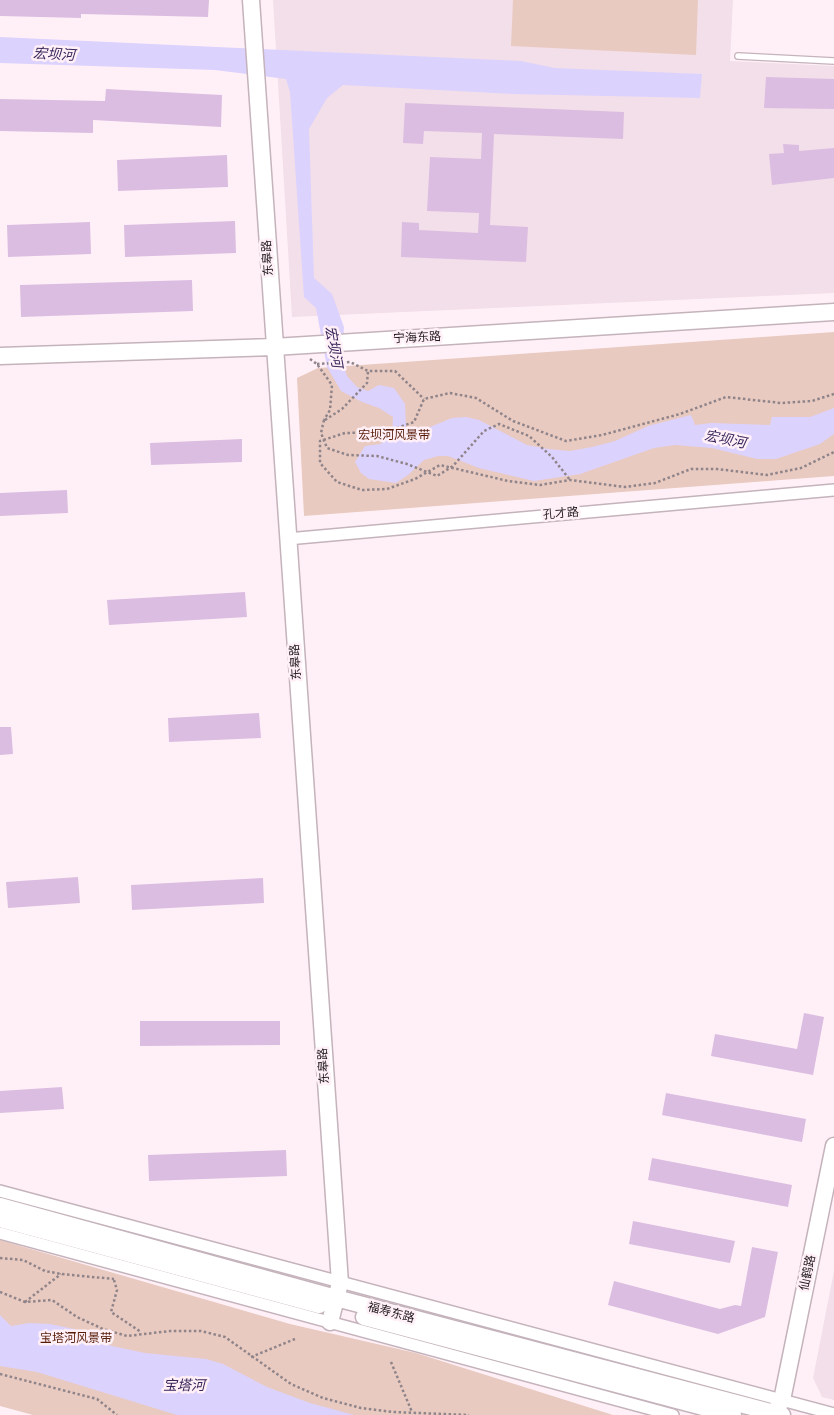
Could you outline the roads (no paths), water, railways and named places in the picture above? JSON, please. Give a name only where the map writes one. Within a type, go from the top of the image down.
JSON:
[{"type":"street","name":"东皋路","points":[[251,0],[335,1303]]},
{"type":"street","name":"宁海东路","points":[[0,356],[274,347],[834,312]]},
{"type":"street","name":"孔才路","points":[[287,538],[834,490]]},
{"type":"street","name":"仙鹤路","points":[[780,1411],[834,1146]]},
{"type":"street","points":[[0,1191],[673,1415]]},
{"type":"street","name":"福寿东路","points":[[0,1206],[733,1415]]},
{"type":"street","name":"福寿东路","points":[[0,1220],[780,1411]]},
{"type":"street","points":[[0,1233],[115,1264],[335,1303]]},
{"type":"street","points":[[780,1411],[834,1414]]},
{"type":"lane","points":[[738,56],[834,61]]},
{"type":"water","name":"宏坝河","points":[[0,37],[521,61],[555,68],[702,74],[700,98],[513,94],[343,85],[327,98],[309,129],[314,278],[332,294],[344,327],[342,361],[347,376],[357,387],[368,391],[379,385],[394,388],[405,404],[406,427],[418,432],[452,418],[466,417],[479,420],[527,445],[548,449],[570,451],[592,447],[615,441],[648,426],[691,415],[695,425],[712,423],[770,425],[772,417],[810,417],[834,408],[834,434],[820,444],[776,459],[757,459],[712,448],[675,445],[654,448],[580,474],[534,481],[479,468],[448,456],[438,456],[424,460],[396,483],[369,479],[361,473],[355,462],[365,446],[380,444],[392,436],[393,417],[379,408],[341,391],[327,367],[316,308],[304,297],[290,92],[286,79],[215,70],[0,63]]},
{"type":"water","name":"宝塔河","points":[[0,1315],[11,1326],[29,1323],[50,1324],[74,1329],[112,1346],[145,1353],[206,1359],[223,1364],[267,1387],[310,1403],[354,1415],[177,1415],[37,1372],[0,1366]]},
{"type":"park label","name":"宏坝河风景带","points":[[394,436]]},
{"type":"park label","name":"宝塔河风景带","points":[[76,1339]]}]
